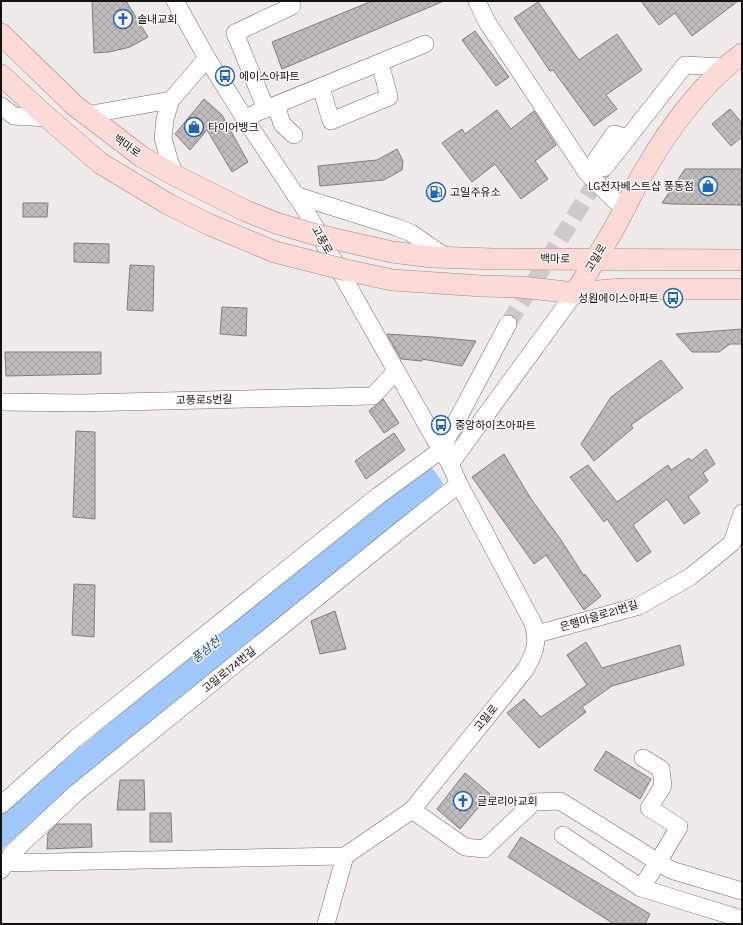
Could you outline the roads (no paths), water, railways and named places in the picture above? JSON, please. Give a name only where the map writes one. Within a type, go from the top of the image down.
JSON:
[{"type":"main road","name":"백마로","points":[[1,34],[74,105],[142,157],[246,211],[276,223],[313,234],[392,252],[448,258],[742,260]]},
{"type":"main road","name":"고일로","points":[[575,293],[625,209],[644,171],[667,135],[693,101],[724,68],[742,54]]},
{"type":"main road","points":[[1,75],[100,163],[208,224],[275,252],[392,280],[520,287],[575,293],[621,289],[742,288]]},
{"type":"street","name":"고풍로","points":[[176,1],[245,119],[303,206],[450,464],[459,484]]},
{"type":"street","points":[[291,1],[292,6],[236,33],[271,107],[282,124],[294,135]]},
{"type":"street","points":[[477,1],[488,22],[587,173],[625,209]]},
{"type":"street","points":[[245,119],[425,44]]},
{"type":"street","points":[[176,176],[170,163],[163,138],[165,118],[171,100],[208,58]]},
{"type":"street","points":[[321,87],[331,121],[389,97],[380,62]]},
{"type":"street","points":[[604,168],[685,65],[724,68]]},
{"type":"street","points":[[86,115],[171,100]]},
{"type":"street","points":[[1,106],[14,116],[48,118]]},
{"type":"street","points":[[587,173],[614,134],[628,138]]},
{"type":"street","points":[[295,195],[411,233],[448,258]]},
{"type":"street","name":"고일로","points":[[450,464],[575,293]]},
{"type":"street","points":[[1,805],[75,739],[378,496],[441,450],[508,324]]},
{"type":"street","name":"고풍로5번길","points":[[1,402],[81,403],[373,396],[396,371]]},
{"type":"street","points":[[459,484],[533,623],[537,634]]},
{"type":"street","name":"고일로174번길","points":[[2,865],[13,852],[76,793],[459,484]]},
{"type":"street","name":"은행마을로21번길","points":[[537,634],[638,606],[690,577],[732,543],[742,513]]},
{"type":"street","name":"고일로","points":[[345,856],[412,810],[525,670],[532,658],[536,646],[537,634]]},
{"type":"street","points":[[640,888],[679,827],[649,808],[663,786],[661,769],[643,758]]},
{"type":"street","points":[[412,810],[465,847],[484,849],[534,802],[560,801],[671,870],[742,891]]},
{"type":"street","points":[[563,835],[640,888],[742,920]]},
{"type":"street","points":[[326,924],[345,856]]},
{"type":"street","name":"고일로174번길","points":[[2,865],[345,856]]},
{"type":"water","name":"풍삼천","points":[[428,462],[443,483],[436,495],[35,820],[1,850],[1,814],[203,644]]},
{"type":"tunnel","points":[[508,324],[603,170]]},
{"type":"place","name":"솔내교회","points":[[123,19]]},
{"type":"place","name":"에이스아파트","points":[[225,76]]},
{"type":"place","name":"타이어뱅크","points":[[194,127]]},
{"type":"place","name":"LG전자베스트샵 풍동점","points":[[708,186]]},
{"type":"place","name":"고일주유소","points":[[436,192]]},
{"type":"place","name":"성원에이스아파트","points":[[673,298]]},
{"type":"place","name":"중앙하이츠아파트","points":[[441,425]]},
{"type":"place","name":"글로리아교회","points":[[463,801]]}]
